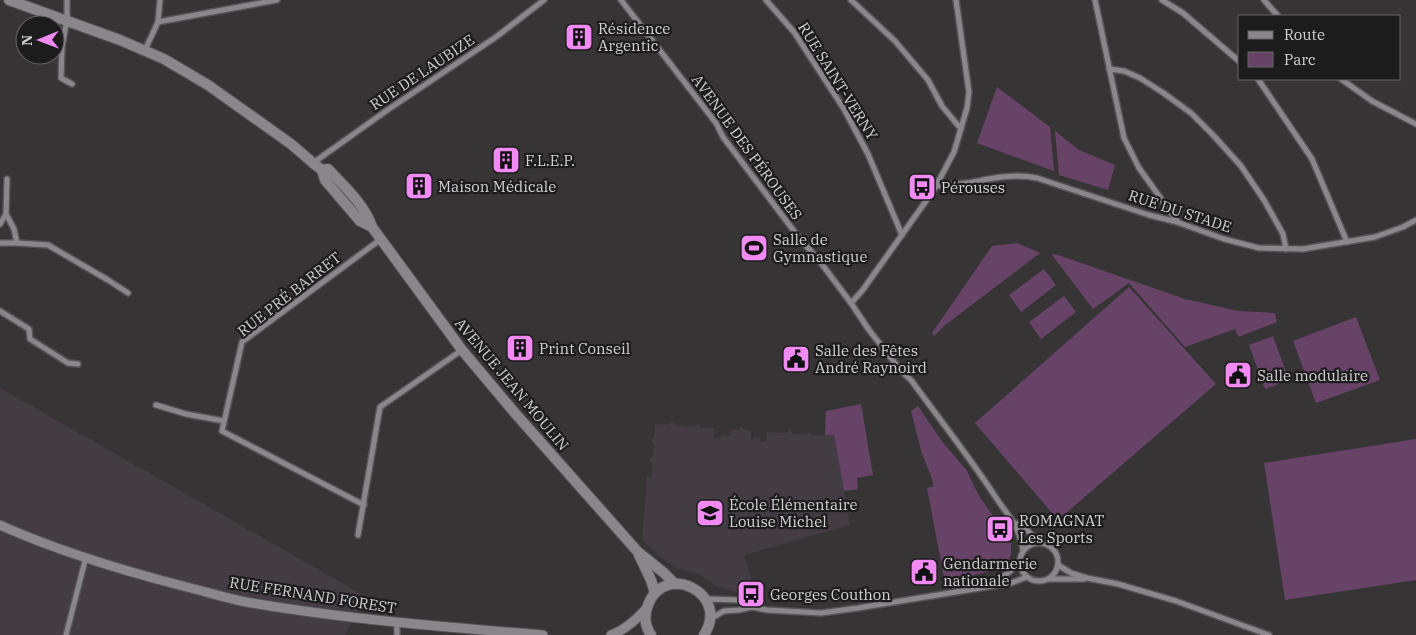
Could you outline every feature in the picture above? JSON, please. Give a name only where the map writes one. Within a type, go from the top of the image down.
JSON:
[{"type":"main road","name":"AVENUE JEAN MOULIN","points":[[9,0],[120,40],[164,59],[208,85],[263,123],[322,170],[328,170],[369,216],[372,227],[462,350],[539,442],[638,552],[675,584]]},
{"type":"main road","name":"AVENUE JEAN MOULIN","points":[[638,552],[655,593]]},
{"type":"main road","points":[[651,635],[645,620],[649,600],[664,587],[675,584],[684,584],[692,587],[706,599],[710,609],[710,619],[708,629],[704,635]]},
{"type":"street","points":[[67,0],[67,20],[62,47],[60,78],[72,84]]},
{"type":"street","points":[[145,50],[158,22],[160,0]]},
{"type":"street","points":[[158,22],[277,0]]},
{"type":"street","name":"RUE DE LAUBIZE","points":[[313,163],[496,37],[544,0]]},
{"type":"street","name":"AVENUE DES PÉROUSES","points":[[621,0],[716,123],[723,137],[800,239],[818,258],[869,330],[910,380],[1015,523],[1022,540],[1023,550]]},
{"type":"street","name":"RUE SAINT-VERNY","points":[[766,0],[794,32],[844,109],[868,154],[902,235]]},
{"type":"street","points":[[851,0],[895,41],[928,80],[942,106],[961,130]]},
{"type":"street","points":[[851,303],[862,291],[936,186],[954,152],[967,108],[969,92],[956,0]]},
{"type":"street","points":[[1095,0],[1124,138],[1139,168],[1177,222]]},
{"type":"street","points":[[1162,0],[1183,13],[1238,60]]},
{"type":"street","points":[[1264,0],[1277,15]]},
{"type":"street","points":[[1109,69],[1124,71],[1155,87],[1191,113],[1214,136],[1241,166],[1264,200],[1283,234],[1286,249]]},
{"type":"street","points":[[1259,80],[1312,159],[1347,242]]},
{"type":"street","points":[[1342,80],[1372,101],[1416,124]]},
{"type":"street","name":"RUE DU STADE","points":[[936,186],[997,178],[1025,176],[1037,178],[1149,215],[1177,222],[1224,240],[1258,248],[1302,250],[1375,238],[1416,220]]},
{"type":"street","points":[[0,224],[6,214],[7,178]]},
{"type":"street","points":[[6,214],[14,228],[17,242]]},
{"type":"street","name":"RUE PRÉ BARRET","points":[[224,421],[242,342],[381,239]]},
{"type":"street","points":[[0,243],[17,242],[48,245],[128,293]]},
{"type":"street","points":[[0,311],[30,329],[30,340],[68,363],[78,364]]},
{"type":"street","points":[[358,535],[380,408],[462,350]]},
{"type":"street","points":[[156,405],[186,414],[224,421],[222,431],[364,505]]},
{"type":"street","name":"AVENUE DES PÉROUSES","points":[[1015,523],[1028,531],[1039,542]]},
{"type":"street","name":"RUE FERNAND FOREST","points":[[0,525],[86,558],[156,579],[243,601],[320,614],[543,635]]},
{"type":"street","points":[[1047,579],[1054,573],[1058,564],[1055,551],[1045,543],[1039,542],[1027,546],[1020,556],[1019,563],[1026,577],[1040,581],[1047,579],[1071,580],[1087,578]]},
{"type":"street","points":[[66,635],[86,558]]},
{"type":"street","points":[[990,585],[1019,563]]},
{"type":"street","points":[[1058,564],[1087,578],[1118,584],[1176,601],[1269,635]]},
{"type":"street","points":[[706,599],[738,600],[752,607],[790,612],[829,612],[1011,582],[1026,577]]},
{"type":"street","points":[[710,619],[724,611],[752,607]]},
{"type":"street","points":[[611,635],[632,623],[646,610]]},
{"type":"street","points":[[397,622],[397,635]]},
{"type":"shaded area","points":[[0,388],[365,596],[345,635],[0,635]]},
{"type":"shaded area","name":"École Élémentaire Louise Michel","points":[[672,422],[675,425],[695,427],[698,424],[702,428],[714,428],[714,438],[720,438],[721,435],[730,436],[731,429],[738,430],[741,427],[744,430],[751,431],[751,440],[754,437],[766,442],[767,432],[786,433],[790,430],[793,434],[806,435],[809,432],[813,435],[834,435],[850,525],[744,555],[755,592],[748,590],[746,594],[717,587],[701,575],[677,568],[665,561],[642,540],[647,477],[651,477],[652,464],[649,460],[653,456],[654,444],[651,440],[654,437],[655,424],[669,425]]},
{"type":"green space","points":[[997,87],[1050,127],[1054,171],[977,143]]},
{"type":"green space","points":[[1055,131],[1079,150],[1115,165],[1108,190],[1059,175]]},
{"type":"green space","points":[[1017,243],[1040,253],[944,326],[934,336],[932,333],[992,246]]},
{"type":"green space","points":[[1055,254],[1185,299],[1238,311],[1275,313],[1277,322],[1238,337],[1235,329],[1185,347],[1129,283],[1093,309],[1052,255]]},
{"type":"green space","points":[[1044,269],[1056,285],[1021,312],[1009,295]]},
{"type":"green space","points":[[1129,287],[1216,384],[1058,520],[975,423]]},
{"type":"green space","points":[[1064,296],[1076,312],[1041,339],[1029,322]]},
{"type":"green space","points":[[1356,317],[1380,380],[1316,403],[1293,341]]},
{"type":"green space","points":[[1273,336],[1289,380],[1265,389],[1249,345]]},
{"type":"green space","points":[[861,404],[873,475],[857,478],[858,489],[844,491],[834,435],[825,435],[826,411]]},
{"type":"green space","points":[[918,406],[941,440],[967,471],[979,496],[1011,541],[1011,554],[1008,562],[1001,568],[945,583],[927,488],[934,486],[922,454],[911,411]]},
{"type":"green space","points":[[1416,439],[1416,580],[1285,600],[1264,463]]},
{"type":"place","name":"Résidence Argentic","points":[[579,37]]},
{"type":"place","name":"F.L.E.P.","points":[[506,160]]},
{"type":"place","name":"Maison Médicale","points":[[419,186]]},
{"type":"place","name":"Pérouses","points":[[922,187]]},
{"type":"place","name":"Salle de Gymnastique","points":[[754,248]]},
{"type":"place","name":"Print Conseil","points":[[520,348]]},
{"type":"place","name":"Salle des Fêtes André Raynoird","points":[[796,359]]},
{"type":"place","name":"Salle modulaire","points":[[1238,375]]},
{"type":"place","name":"École Élémentaire Louise Michel","points":[[710,513]]},
{"type":"place","name":"ROMAGNAT Les Sports","points":[[1000,529]]},
{"type":"place","name":"Gendarmerie nationale","points":[[924,572]]},
{"type":"place","name":"Georges Couthon","points":[[751,594]]}]
